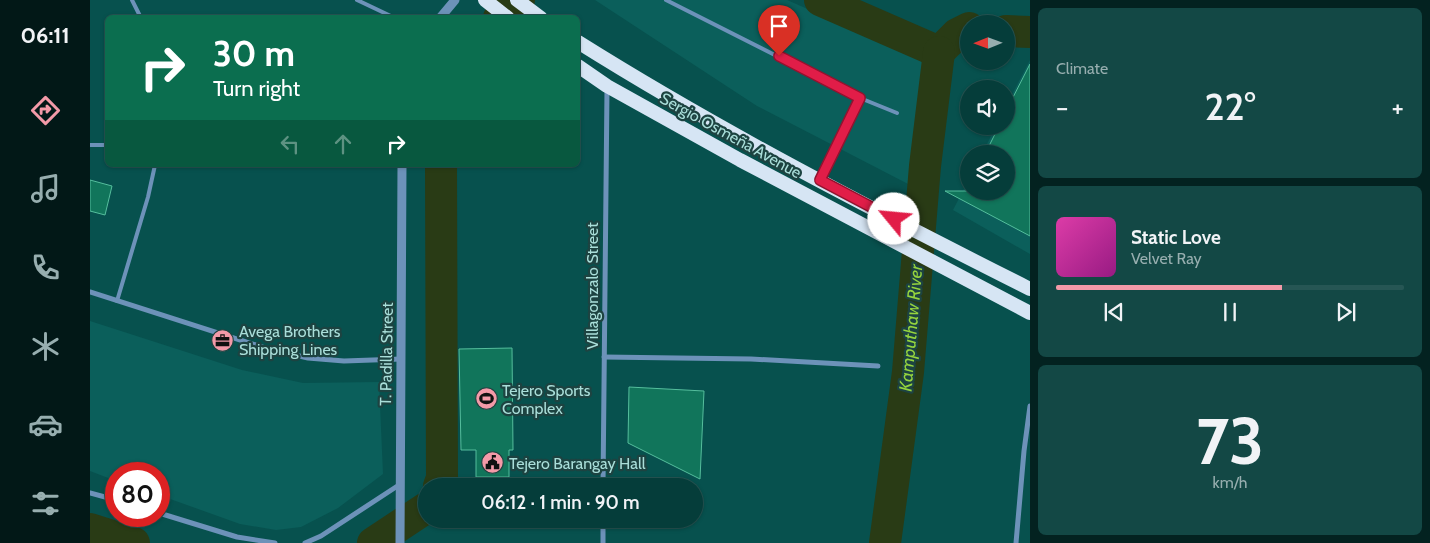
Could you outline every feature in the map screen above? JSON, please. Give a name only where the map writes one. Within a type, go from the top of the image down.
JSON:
[{"type":"highway","points":[[517,0],[536,14]]},
{"type":"highway","points":[[489,3],[504,15]]},
{"type":"highway","name":"Sergio Osmeña Avenue","points":[[580,43],[614,65],[820,180],[1030,289]]},
{"type":"highway","name":"Sergio Osmeña Avenue","points":[[580,67],[607,86],[886,239],[1030,313]]},
{"type":"street","points":[[442,15],[455,0]]},
{"type":"street","name":"Villagonzalo Street","points":[[603,478],[607,86]]},
{"type":"street","name":"T. Padilla Street","points":[[400,543],[402,167]]},
{"type":"street","points":[[90,292],[265,348],[308,358],[344,361],[402,359]]},
{"type":"street","points":[[604,357],[751,359],[878,366]]},
{"type":"street","points":[[1016,543],[1030,406]]},
{"type":"street","points":[[305,543],[320,536],[399,485]]},
{"type":"street","points":[[90,493],[105,497]]},
{"type":"street","points":[[170,516],[237,537],[275,543]]},
{"type":"street","points":[[602,543],[603,528]]},
{"type":"lane","points":[[132,0],[139,15]]},
{"type":"lane","points":[[357,0],[389,15]]},
{"type":"lane","points":[[666,0],[860,98],[897,112]]},
{"type":"lane","points":[[820,180],[860,98]]},
{"type":"lane","points":[[90,145],[105,146]]},
{"type":"lane","points":[[117,301],[148,197],[155,167]]},
{"type":"shaded area","points":[[595,0],[787,0],[933,64],[912,186],[757,106]]},
{"type":"shaded area","points":[[1030,60],[1030,254],[953,210],[960,196],[960,200],[1015,200],[1015,145],[986,145],[992,135],[1015,135],[1015,89]]},
{"type":"shaded area","points":[[90,321],[242,370],[303,383],[379,382],[383,474],[338,508],[301,527],[276,530],[240,524],[170,499],[170,462],[105,462],[105,477],[90,471]]},
{"type":"building","points":[[1030,64],[1030,236],[962,200],[1015,200],[1015,145],[990,145],[994,135],[1015,135],[1015,93]]},
{"type":"building","points":[[90,180],[112,186],[105,215],[90,211]]},
{"type":"building","points":[[945,191],[960,191],[960,199]]},
{"type":"building","name":"Tejero Sports Complex","points":[[512,348],[513,450],[509,450],[509,477],[476,477],[476,450],[461,450],[459,349]]},
{"type":"building","points":[[629,387],[704,391],[700,478],[628,443]]},
{"type":"waterway","points":[[502,15],[519,0]]},
{"type":"waterway","points":[[820,0],[939,52]]},
{"type":"waterway","points":[[1015,31],[1030,32]]},
{"type":"waterway","points":[[939,52],[960,32]]},
{"type":"waterway","name":"Kamputhaw River","points":[[885,543],[908,372],[925,166],[939,52]]},
{"type":"waterway","points":[[441,167],[442,478]]},
{"type":"waterway","points":[[373,543],[418,513]]},
{"type":"waterway","points":[[90,529],[134,543]]},
{"type":"place","name":"Avega Brothers Shipping Lines","points":[[223,340]]},
{"type":"place","name":"Tejero Sports Complex","points":[[486,399]]},
{"type":"place","name":"Tejero Barangay Hall","points":[[493,463]]},
{"type":"route","points":[[779,56],[860,98],[820,180],[894,219]]}]
